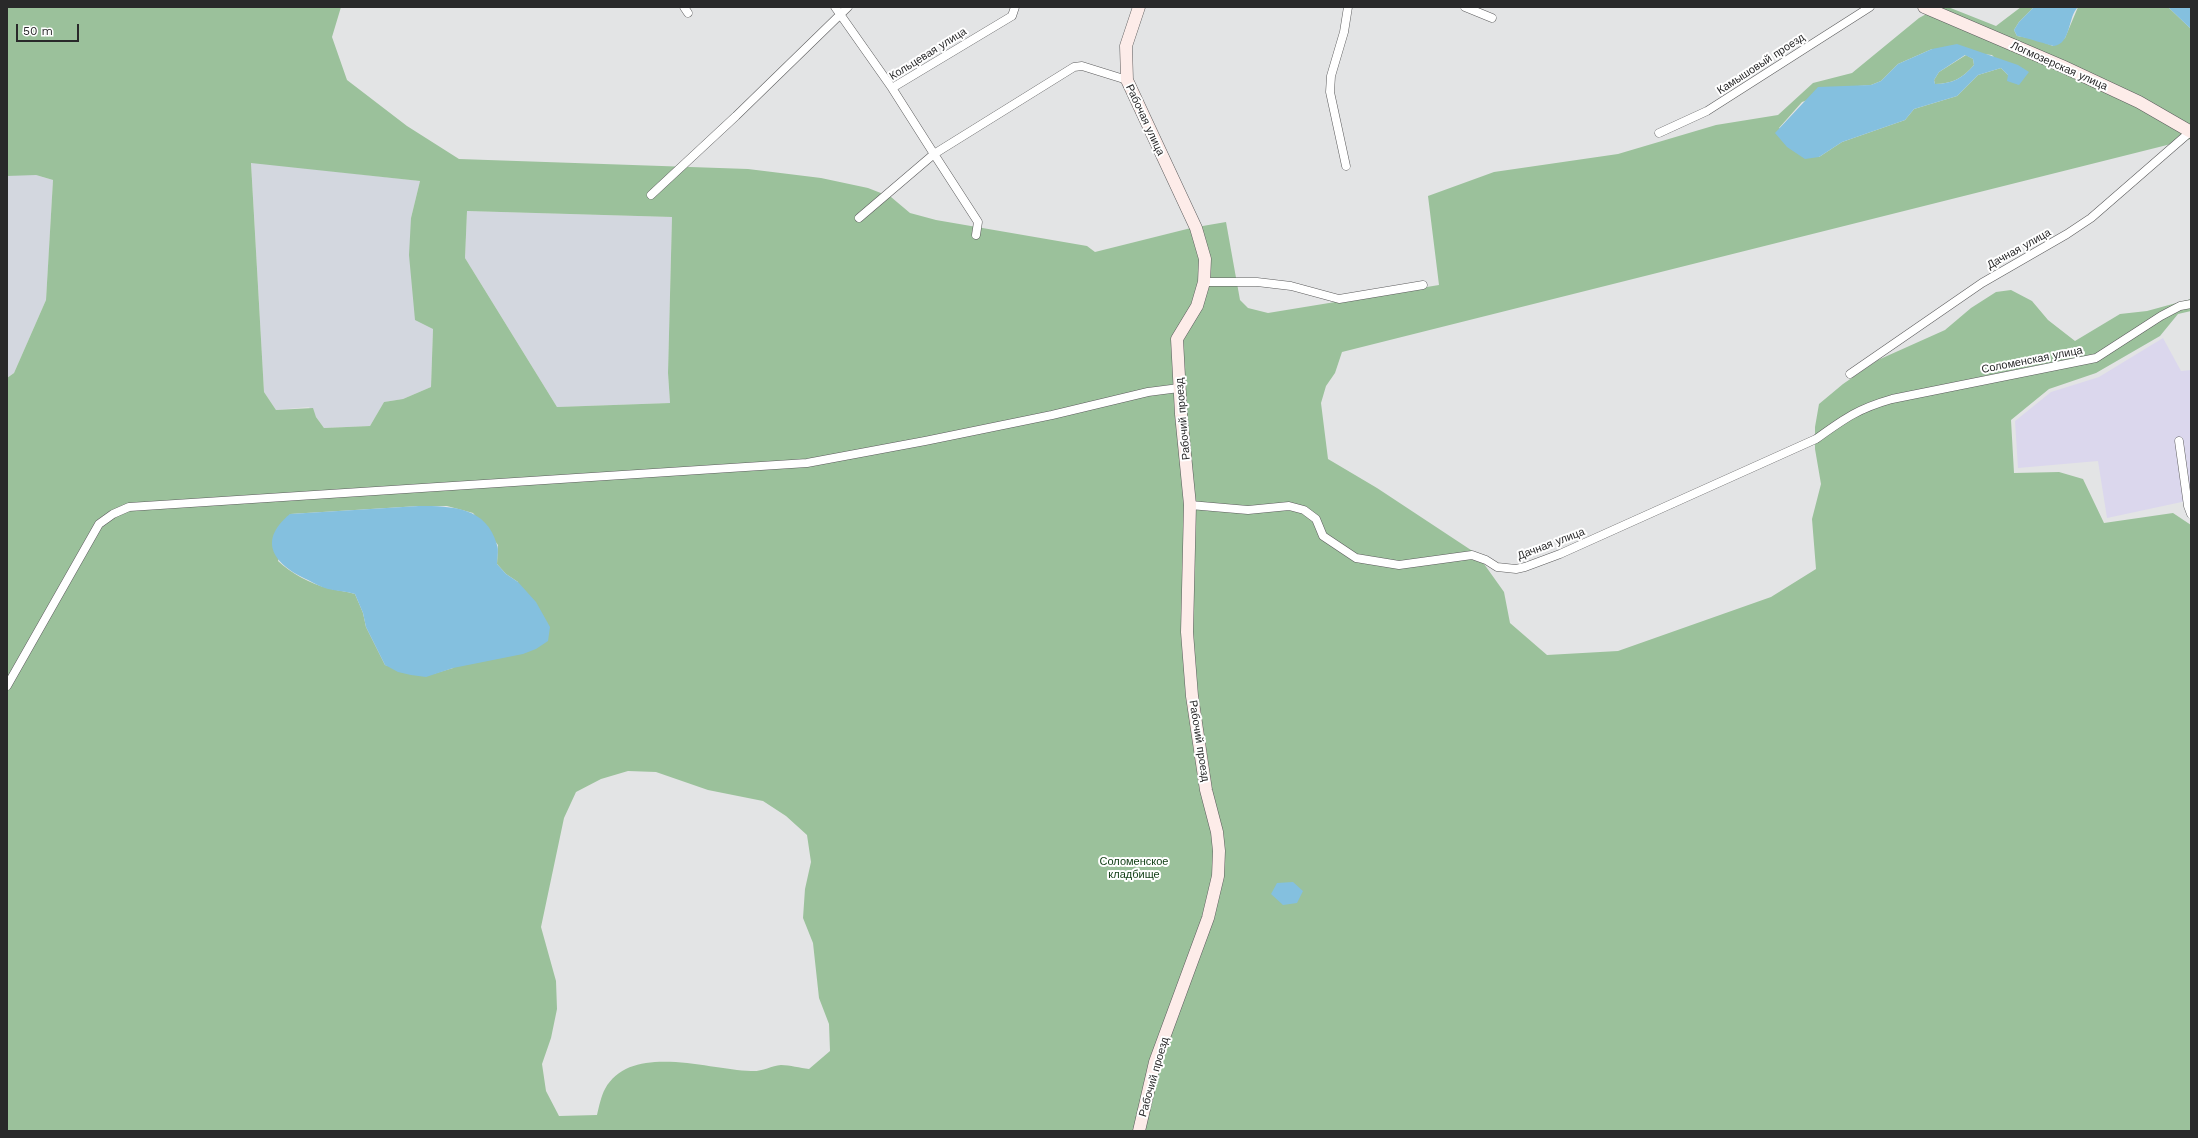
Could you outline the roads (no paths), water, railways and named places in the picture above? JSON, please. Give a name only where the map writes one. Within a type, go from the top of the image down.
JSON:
[{"type":"street","points":[[835,7],[892,88]]},
{"type":"street","points":[[651,195],[848,7]]},
{"type":"street","name":"Кольцевая улица","points":[[976,235],[978,222],[892,88],[1012,16],[1015,7]]},
{"type":"street","name":"Рабочая улица","points":[[1139,7],[1126,46],[1127,80],[1196,228],[1205,259],[1204,282],[1197,306],[1178,338]]},
{"type":"street","points":[[1346,166],[1330,92],[1331,76],[1344,32],[1348,7]]},
{"type":"street","points":[[1465,7],[1492,18]]},
{"type":"street","name":"Камышовый проезд","points":[[1659,133],[1707,111],[1870,7]]},
{"type":"street","name":"Логмозерская улица","points":[[1924,7],[2062,66],[2132,98],[2190,132]]},
{"type":"street","points":[[859,218],[934,154],[1074,67],[1082,66],[1127,80]]},
{"type":"street","name":"Дачная улица","points":[[1850,374],[1982,283],[2067,234],[2091,218],[2190,132]]},
{"type":"street","points":[[1204,282],[1257,282],[1291,286],[1339,299],[1423,284]]},
{"type":"street","name":"Соломенская улица","points":[[1866,406],[1907,396],[2096,358],[2161,316],[2180,306],[2191,304]]},
{"type":"street","name":"Рабочий проезд","points":[[1139,1131],[1155,1062],[1208,918],[1218,876],[1217,832],[1206,790],[1197,735],[1187,632],[1190,505],[1180,388],[1178,338]]},
{"type":"street","points":[[7,686],[99,524],[113,514],[129,507],[807,462],[925,441],[1052,415],[1148,392],[1180,388]]},
{"type":"street","name":"Дачная улица","points":[[1190,505],[1248,510],[1290,506],[1304,510],[1316,520],[1323,536],[1356,558],[1399,565],[1472,555],[1486,560],[1497,567],[1516,569],[1526,567],[1560,554],[1816,439],[1846,417],[1866,406]]},
{"type":"street","points":[[2179,441],[2188,506],[2191,514]]},
{"type":"water","points":[[2034,7],[2078,7],[2072,17],[2064,40],[2060,44],[2054,46],[2017,36],[2014,30],[2019,22]]},
{"type":"water","points":[[2168,7],[2191,7],[2191,29]]},
{"type":"water","points":[[1957,44],[2018,65],[2029,72],[2019,85],[2007,81],[2008,75],[2001,68],[1978,75],[1957,96],[1914,109],[1905,120],[1842,142],[1819,157],[1805,159],[1787,147],[1775,133],[1818,87],[1871,85],[1881,81],[1898,64],[1932,49]],"holes":[[[1965,55],[1973,59],[1974,65],[1961,77],[1947,83],[1935,84],[1934,80],[1939,72]]]},
{"type":"water","points":[[419,506],[456,508],[477,516],[485,523],[492,532],[498,547],[497,564],[506,574],[518,582],[536,602],[550,627],[548,641],[536,649],[523,654],[453,668],[426,677],[398,672],[385,665],[366,627],[363,613],[355,594],[325,588],[296,574],[279,560],[274,552],[272,543],[274,534],[280,524],[290,514]]},
{"type":"water","points":[[1293,882],[1303,891],[1297,903],[1283,905],[1271,894],[1277,883]]},
{"type":"park label","name":"Соломенское кладбище","points":[[1134,868]]}]
